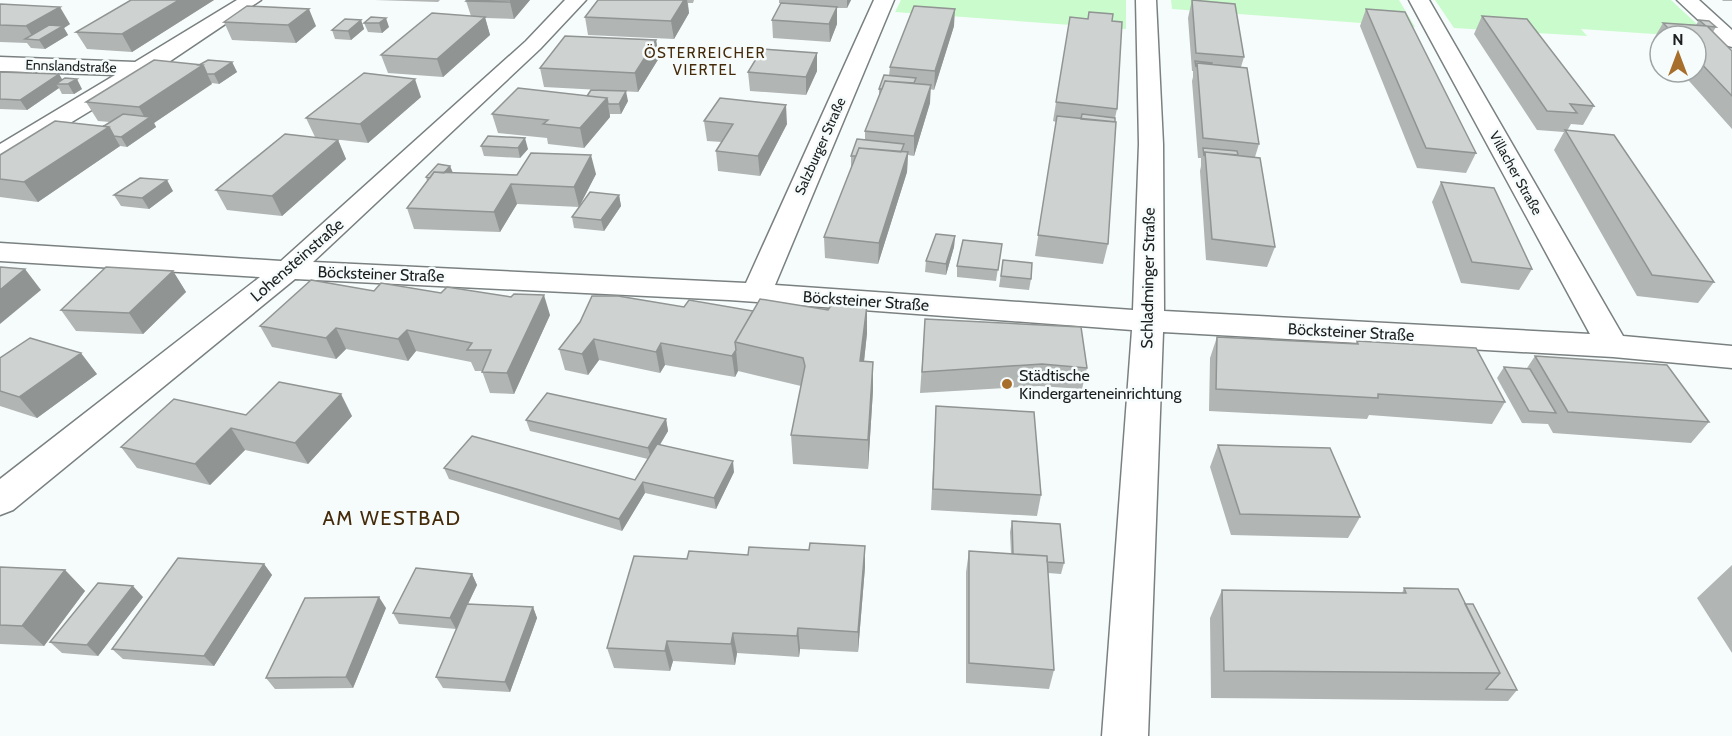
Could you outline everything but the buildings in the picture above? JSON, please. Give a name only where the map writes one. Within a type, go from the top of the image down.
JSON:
[{"type":"street","points":[[0,155],[251,0]]},
{"type":"street","name":"Lohensteinstraße","points":[[0,500],[288,270],[533,45],[576,0]]},
{"type":"street","name":"Salzburger Straße","points":[[756,293],[884,0]]},
{"type":"street","name":"Schladminger Straße","points":[[1125,736],[1148,321],[1151,144],[1146,0]]},
{"type":"street","name":"Villacher Straße","points":[[1419,0],[1612,346]]},
{"type":"street","points":[[1687,0],[1732,41]]},
{"type":"street","name":"Ennslandstraße","points":[[0,64],[142,69]]},
{"type":"street","name":"Böcksteiner Straße","points":[[0,252],[288,270],[756,293],[1148,321],[1612,346],[1732,357]]},
{"type":"green space","points":[[901,0],[1126,0],[1126,29],[895,12]]},
{"type":"green space","points":[[1171,0],[1399,0],[1415,27],[1172,9]]},
{"type":"green space","points":[[1435,0],[1671,0],[1697,24],[1648,24],[1648,34],[1581,29],[1587,36],[1454,28]]},
{"type":"place","name":"Städtische Kindergarteneinrichtung","points":[[1007,384]]},
{"type":"district","name":"ÖSTERREICHER VIERTEL","points":[[705,62]]},
{"type":"district","name":"AM WESTBAD","points":[[392,518]]}]
